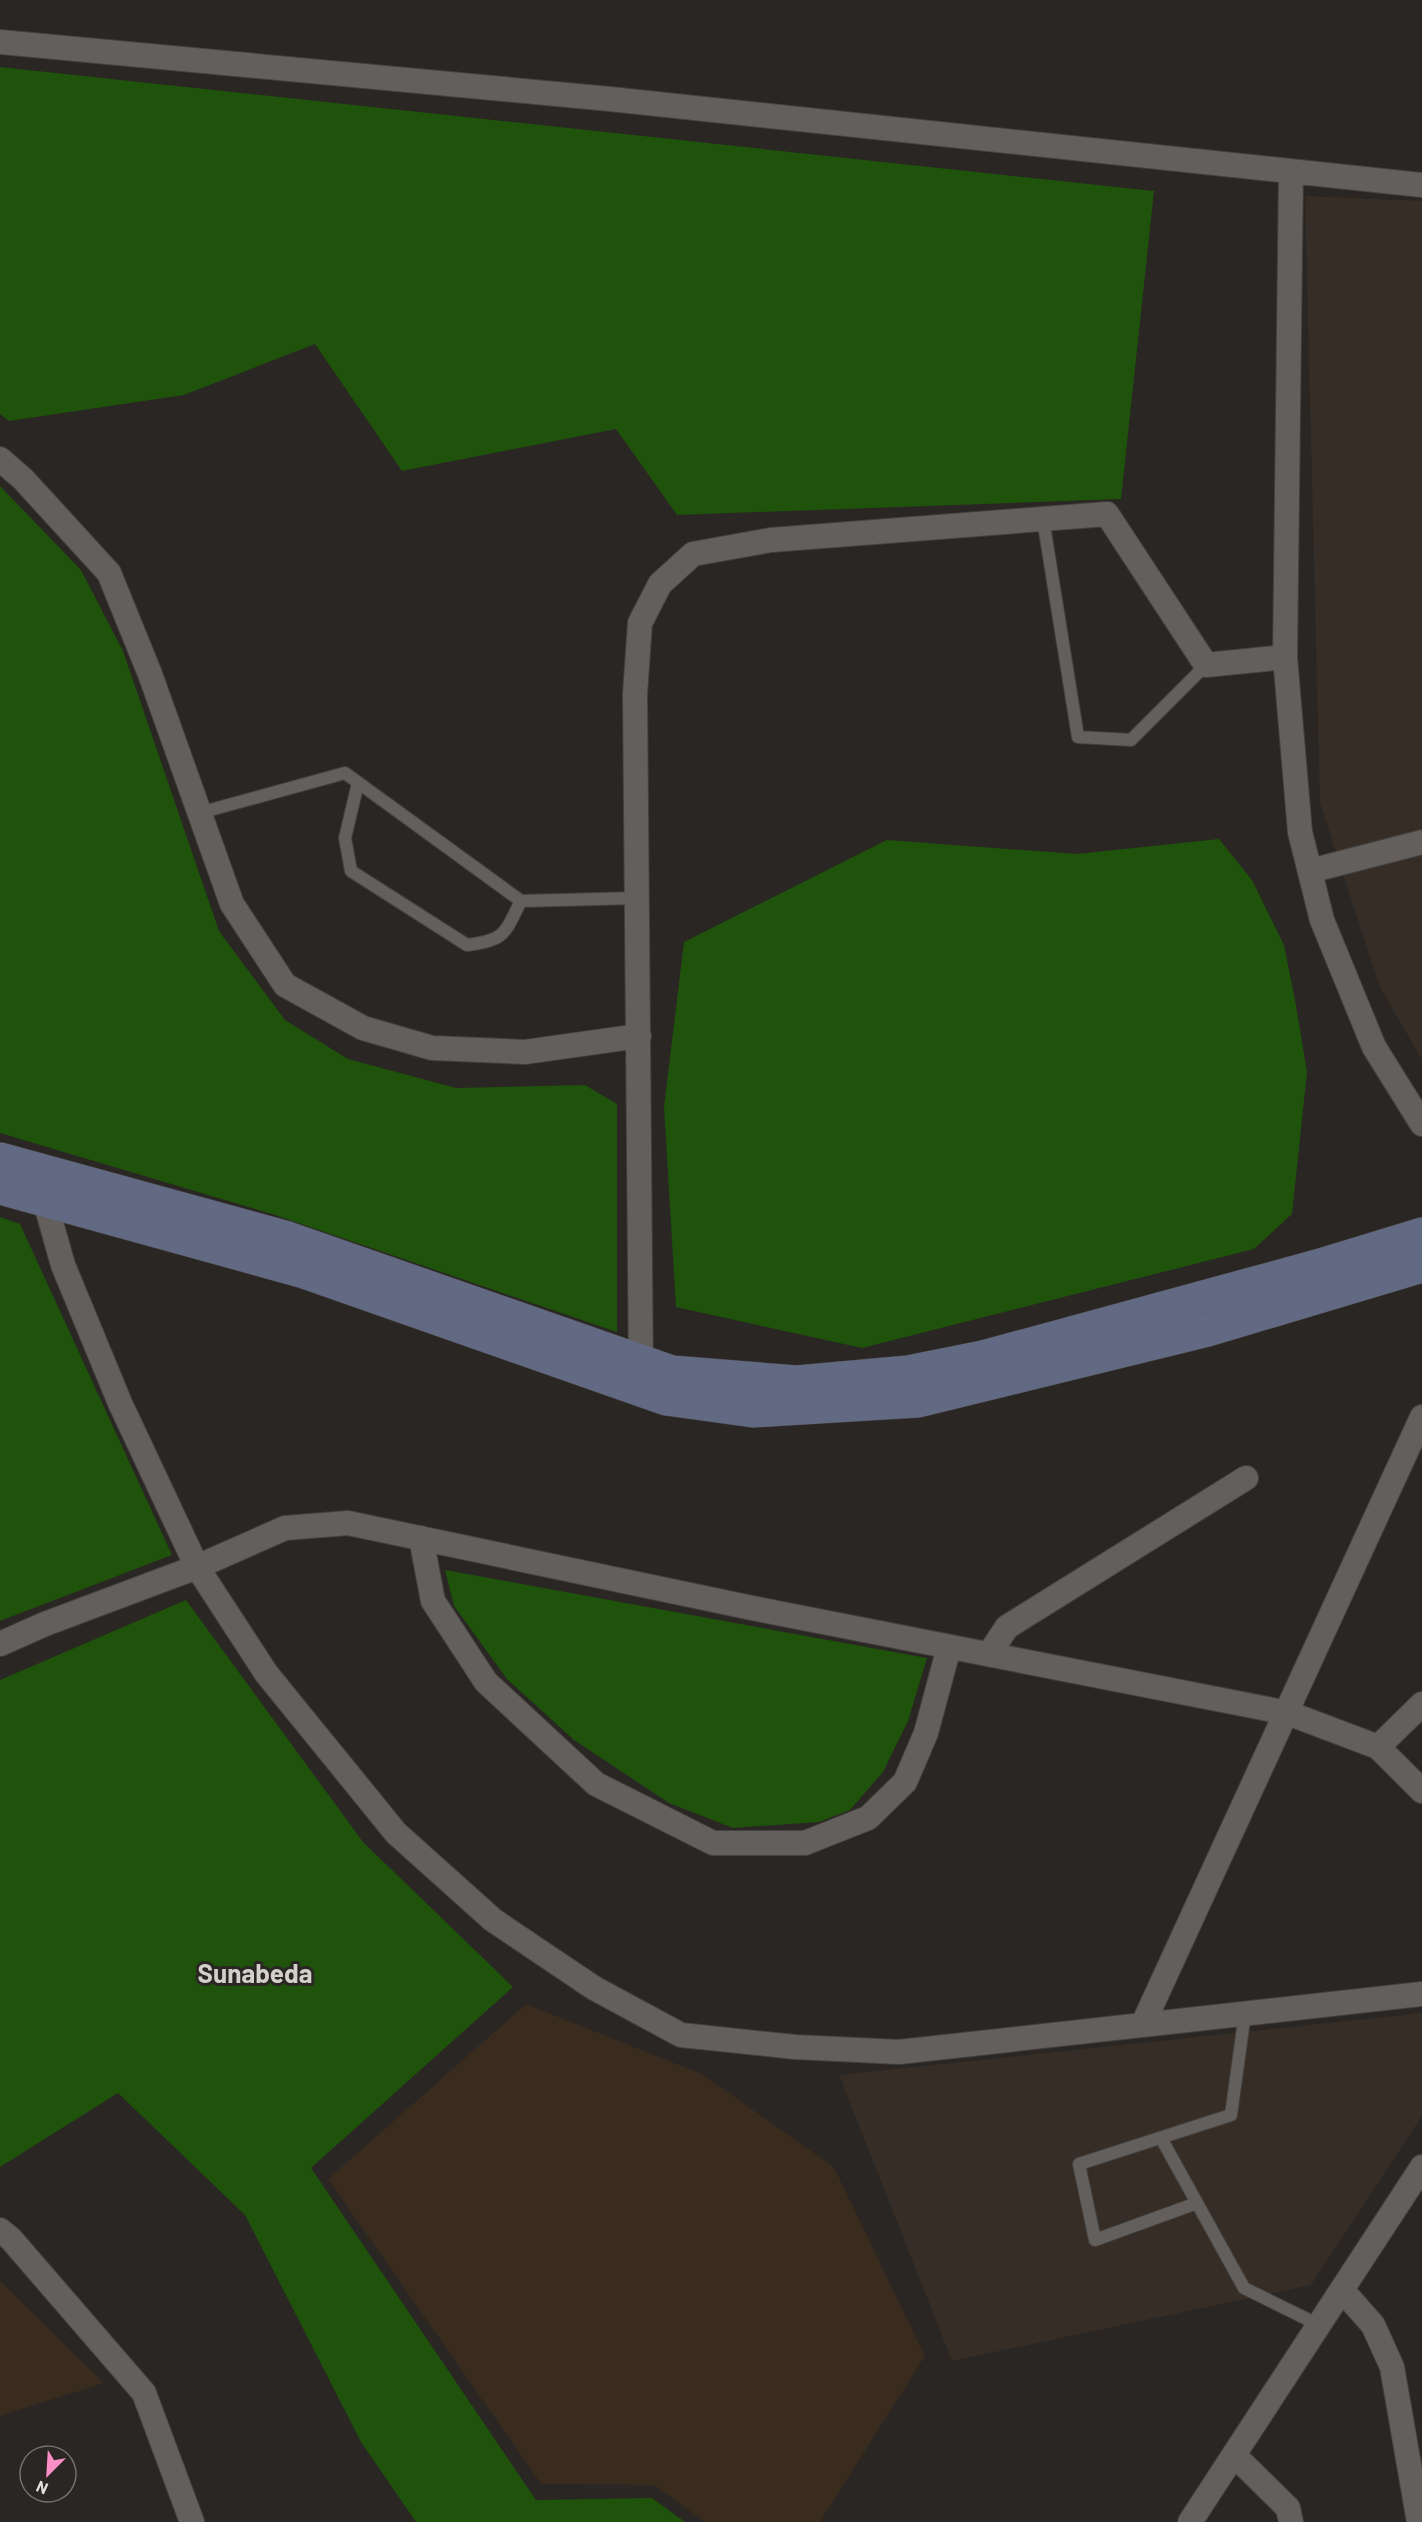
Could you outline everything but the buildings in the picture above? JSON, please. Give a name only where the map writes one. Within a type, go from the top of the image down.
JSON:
[{"type":"street","points":[[0,42],[598,98],[1422,185]]},
{"type":"street","points":[[1291,171],[1285,657],[1300,832],[1322,920],[1374,1047],[1422,1124]]},
{"type":"street","points":[[0,459],[23,478],[109,573],[150,674],[232,904],[285,985],[363,1028],[432,1048],[525,1052],[639,1036]]},
{"type":"street","points":[[1285,657],[1206,665],[1107,514],[771,540],[693,554],[660,584],[640,623],[635,694],[641,1375],[666,1399],[753,1412],[918,1401],[1208,1330],[1422,1266]]},
{"type":"street","points":[[1310,871],[1422,842]]},
{"type":"street","points":[[0,1159],[41,1185],[301,1271],[641,1375],[672,1372],[797,1382],[908,1372],[983,1358],[1317,1266],[1422,1234]]},
{"type":"street","points":[[0,1188],[41,1185]]},
{"type":"street","points":[[41,1185],[63,1265],[111,1382],[197,1567],[266,1674],[396,1833],[493,1920],[594,1989],[681,2035],[795,2047],[899,2052],[1422,1994]]},
{"type":"street","points":[[1143,2025],[1420,1429]]},
{"type":"street","points":[[989,1654],[1007,1627],[1246,1478]]},
{"type":"street","points":[[0,1644],[45,1624],[197,1567],[285,1528],[348,1523],[752,1608],[1288,1713],[1378,1747],[1422,1791]]},
{"type":"street","points":[[421,1538],[433,1601],[486,1682],[596,1784],[713,1843],[806,1843],[868,1818],[905,1782],[926,1733],[949,1647]]},
{"type":"street","points":[[1378,1747],[1422,1704]]},
{"type":"street","points":[[1190,2522],[1422,2167]]},
{"type":"street","points":[[0,2230],[11,2239],[144,2393],[192,2522]]},
{"type":"street","points":[[1342,2290],[1373,2325],[1392,2367],[1419,2522]]},
{"type":"street","points":[[1234,2455],[1288,2508],[1291,2522]]},
{"type":"lane","points":[[1043,519],[1078,737],[1131,740],[1206,665]]},
{"type":"lane","points":[[200,813],[345,773],[520,901],[637,898]]},
{"type":"lane","points":[[358,783],[345,838],[351,871],[466,945],[486,943],[503,935],[520,901]]},
{"type":"lane","points":[[1197,2203],[1095,2240],[1079,2164],[1231,2115],[1245,2013]]},
{"type":"lane","points":[[1161,2138],[1244,2288],[1319,2325]]},
{"type":"shaded area","points":[[1305,196],[1422,201],[1422,1060],[1379,985],[1320,803]]},
{"type":"shaded area","points":[[526,2004],[702,2074],[834,2167],[925,2356],[820,2522],[705,2522],[654,2485],[541,2484],[328,2179]]},
{"type":"shaded area","points":[[1422,2013],[1422,2116],[1311,2285],[952,2361],[839,2075]]},
{"type":"shaded area","points":[[0,2281],[104,2383],[0,2416]]},
{"type":"green space","points":[[0,67],[1154,191],[1121,499],[677,515],[616,429],[402,471],[315,344],[184,395],[9,421],[0,414]]},
{"type":"green space","points":[[0,486],[81,570],[123,651],[219,931],[285,1020],[348,1059],[456,1088],[585,1085],[617,1104],[617,1332],[272,1214],[0,1133]]},
{"type":"green space","points":[[1219,839],[1252,880],[1284,945],[1307,1072],[1292,1214],[1254,1249],[862,1348],[676,1307],[664,1107],[684,942],[887,840],[1077,854]]},
{"type":"green space","points":[[0,1217],[20,1224],[172,1555],[0,1621]]},
{"type":"green space","points":[[445,1570],[927,1658],[908,1721],[883,1772],[850,1810],[819,1822],[733,1828],[669,1803],[574,1740],[507,1679],[454,1606]]},
{"type":"green space","points":[[186,1600],[363,1842],[513,1987],[311,2168],[536,2500],[652,2498],[685,2522],[416,2522],[361,2442],[245,2215],[118,2093],[0,2167],[0,1680]]},
{"type":"district","name":"Sunabeda","points":[[255,1972]]}]
